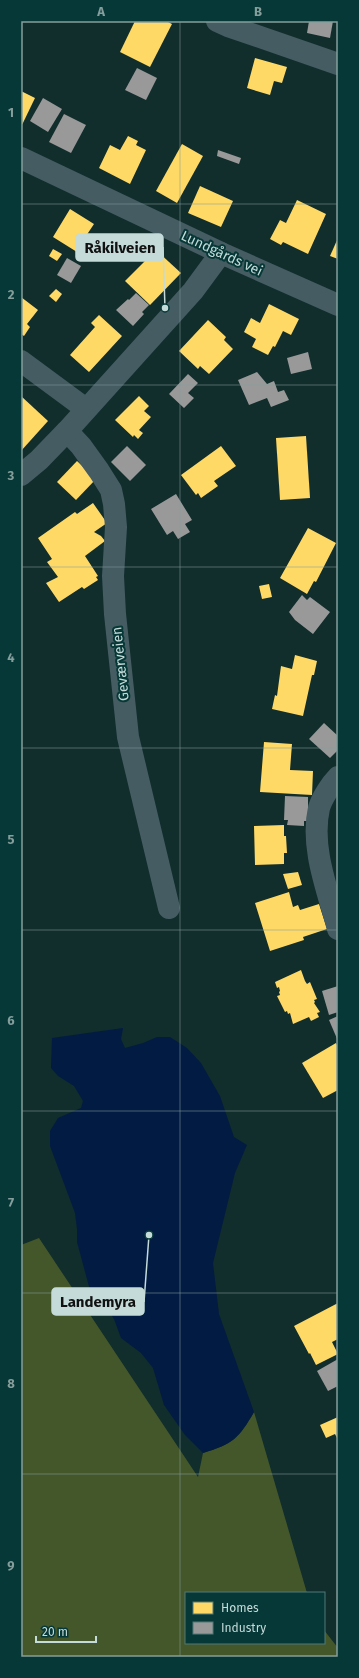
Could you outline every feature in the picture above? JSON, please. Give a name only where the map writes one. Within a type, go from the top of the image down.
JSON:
[{"type":"street","points":[[217,21],[338,64]]},
{"type":"street","name":"Lundgårds vei","points":[[21,158],[221,253],[338,305]]},
{"type":"street","points":[[21,475],[39,460],[67,431],[193,291],[221,253]]},
{"type":"street","points":[[21,361],[86,409]]},
{"type":"street","name":"Geværveien","points":[[67,431],[81,446],[100,471],[111,490],[114,504],[116,521],[113,576],[115,614],[128,737],[169,908]]},
{"type":"street","points":[[338,776],[320,806],[316,839],[320,861],[338,929]]},
{"type":"green space","points":[[39,1238],[198,1477],[203,1453],[222,1446],[234,1439],[244,1428],[254,1412],[307,1592],[185,1592],[185,1644],[325,1644],[325,1631],[338,1648],[338,1657],[21,1657],[21,1245]]},
{"type":"water","points":[[123,1028],[121,1039],[125,1048],[157,1037],[170,1037],[187,1048],[201,1063],[220,1096],[234,1137],[247,1145],[235,1173],[213,1263],[219,1314],[254,1412],[244,1428],[234,1439],[222,1446],[203,1453],[185,1435],[164,1405],[153,1368],[141,1353],[121,1338],[114,1319],[103,1302],[91,1294],[77,1242],[75,1213],[50,1146],[50,1131],[58,1118],[81,1108],[83,1101],[74,1086],[58,1076],[51,1068],[52,1038]]},
{"type":"building: Homes","points":[[135,21],[166,21],[172,24],[150,67],[120,52]]},
{"type":"building: Homes","points":[[255,58],[287,67],[282,83],[274,81],[270,95],[247,88]]},
{"type":"building: Homes","points":[[21,91],[35,98],[21,127]]},
{"type":"building: Homes","points":[[128,136],[138,141],[136,145],[146,150],[130,184],[99,168],[110,145],[120,150]]},
{"type":"building: Homes","points":[[182,144],[203,156],[177,203],[156,191]]},
{"type":"building: Homes","points":[[200,186],[233,201],[221,227],[188,213]]},
{"type":"building: Homes","points":[[297,200],[326,214],[308,254],[283,242],[281,245],[270,239],[280,220],[286,223]]},
{"type":"building: Homes","points":[[70,209],[94,224],[86,236],[89,238],[81,250],[79,248],[77,252],[53,237]]},
{"type":"building: Homes","points":[[338,238],[338,259],[330,256]]},
{"type":"building: Homes","points":[[53,249],[62,254],[57,261],[49,256]]},
{"type":"building: Homes","points":[[156,250],[181,273],[150,305],[125,281]]},
{"type":"building: Homes","points":[[56,289],[62,294],[56,302],[49,296]]},
{"type":"building: Homes","points":[[21,297],[38,310],[27,324],[30,327],[24,336],[21,334]]},
{"type":"building: Homes","points":[[269,304],[299,319],[291,335],[283,331],[275,347],[273,346],[268,355],[252,347],[256,339],[244,332],[251,318],[260,323]]},
{"type":"building: Homes","points":[[99,315],[122,336],[89,372],[70,355],[95,327],[91,323]]},
{"type":"building: Homes","points":[[208,320],[226,337],[224,340],[233,349],[209,374],[200,366],[198,369],[179,351]]},
{"type":"building: Homes","points":[[21,396],[48,421],[21,451]]},
{"type":"building: Homes","points":[[139,396],[149,406],[144,411],[151,417],[139,430],[143,433],[138,439],[134,435],[133,437],[115,420]]},
{"type":"building: Homes","points":[[306,436],[310,498],[280,500],[276,438]]},
{"type":"building: Homes","points":[[221,446],[236,466],[214,481],[218,486],[201,498],[198,493],[196,495],[181,475]]},
{"type":"building: Homes","points":[[77,461],[96,479],[76,500],[57,482]]},
{"type":"building: Homes","points":[[93,503],[107,523],[94,532],[101,536],[105,541],[85,556],[98,576],[96,577],[98,580],[84,589],[82,587],[59,602],[46,583],[58,577],[47,562],[52,559],[38,538],[75,512],[77,514]]},
{"type":"building: Homes","points":[[308,528],[336,543],[316,582],[314,581],[307,594],[280,578]]},
{"type":"building: Homes","points":[[269,584],[272,597],[262,599],[259,586]]},
{"type":"building: Homes","points":[[295,655],[317,661],[314,675],[312,675],[303,716],[272,709],[275,695],[277,696],[281,666],[292,669]]},
{"type":"building: Homes","points":[[264,742],[292,744],[290,770],[313,771],[312,795],[260,792]]},
{"type":"building: Homes","points":[[284,825],[287,853],[284,853],[284,864],[255,865],[254,826]]},
{"type":"building: Homes","points":[[298,872],[302,885],[288,889],[283,874]]},
{"type":"building: Homes","points":[[289,892],[293,907],[298,905],[300,910],[319,904],[327,929],[303,937],[304,940],[270,951],[255,903]]},
{"type":"building: Homes","points":[[301,970],[307,984],[310,982],[317,999],[314,1000],[314,1003],[320,1012],[317,1013],[319,1017],[311,1021],[309,1017],[293,1024],[290,1013],[288,1014],[287,1011],[285,1012],[277,996],[280,995],[280,991],[275,982]]},
{"type":"building: Homes","points":[[336,1043],[338,1047],[338,1090],[323,1098],[302,1063]]},
{"type":"building: Homes","points":[[338,1303],[338,1339],[332,1342],[338,1354],[316,1365],[294,1326]]},
{"type":"building: Homes","points":[[338,1417],[338,1440],[335,1434],[326,1438],[320,1425]]},
{"type":"building: Industry","points":[[309,21],[333,21],[330,38],[307,33]]},
{"type":"building: Industry","points":[[137,68],[157,78],[146,100],[125,90]]},
{"type":"building: Industry","points":[[43,98],[62,109],[48,132],[30,121]]},
{"type":"building: Industry","points":[[64,114],[86,125],[71,153],[49,142]]},
{"type":"building: Industry","points":[[218,150],[241,158],[239,164],[217,156]]},
{"type":"building: Industry","points":[[67,258],[81,266],[71,283],[57,275]]},
{"type":"building: Industry","points":[[136,293],[149,305],[142,312],[144,314],[133,326],[116,310]]},
{"type":"building: Industry","points":[[308,352],[312,369],[291,374],[287,358]]},
{"type":"building: Industry","points":[[257,372],[267,384],[274,381],[278,392],[284,390],[289,400],[271,407],[267,398],[249,405],[238,380]]},
{"type":"building: Industry","points":[[188,374],[198,383],[188,393],[194,398],[184,408],[169,394]]},
{"type":"building: Industry","points":[[127,446],[146,465],[130,481],[111,462]]},
{"type":"building: Industry","points":[[176,494],[192,520],[185,524],[190,532],[178,539],[173,531],[167,535],[151,509]]},
{"type":"building: Industry","points":[[302,595],[307,600],[310,597],[330,612],[313,634],[295,620],[289,612]]},
{"type":"building: Industry","points":[[324,723],[338,736],[338,750],[330,758],[309,739]]},
{"type":"building: Industry","points":[[285,796],[308,797],[308,821],[304,821],[304,826],[287,825],[288,820],[284,820]]},
{"type":"building: Industry","points":[[338,986],[338,1012],[329,1015],[322,991]]},
{"type":"building: Industry","points":[[338,1016],[338,1041],[329,1020]]},
{"type":"building: Industry","points":[[338,1359],[338,1386],[328,1391],[317,1371]]},
{"type":"place","name":"Råkilveien","points":[[165,308]]},
{"type":"place","name":"Landemyra","points":[[149,1235]]}]
